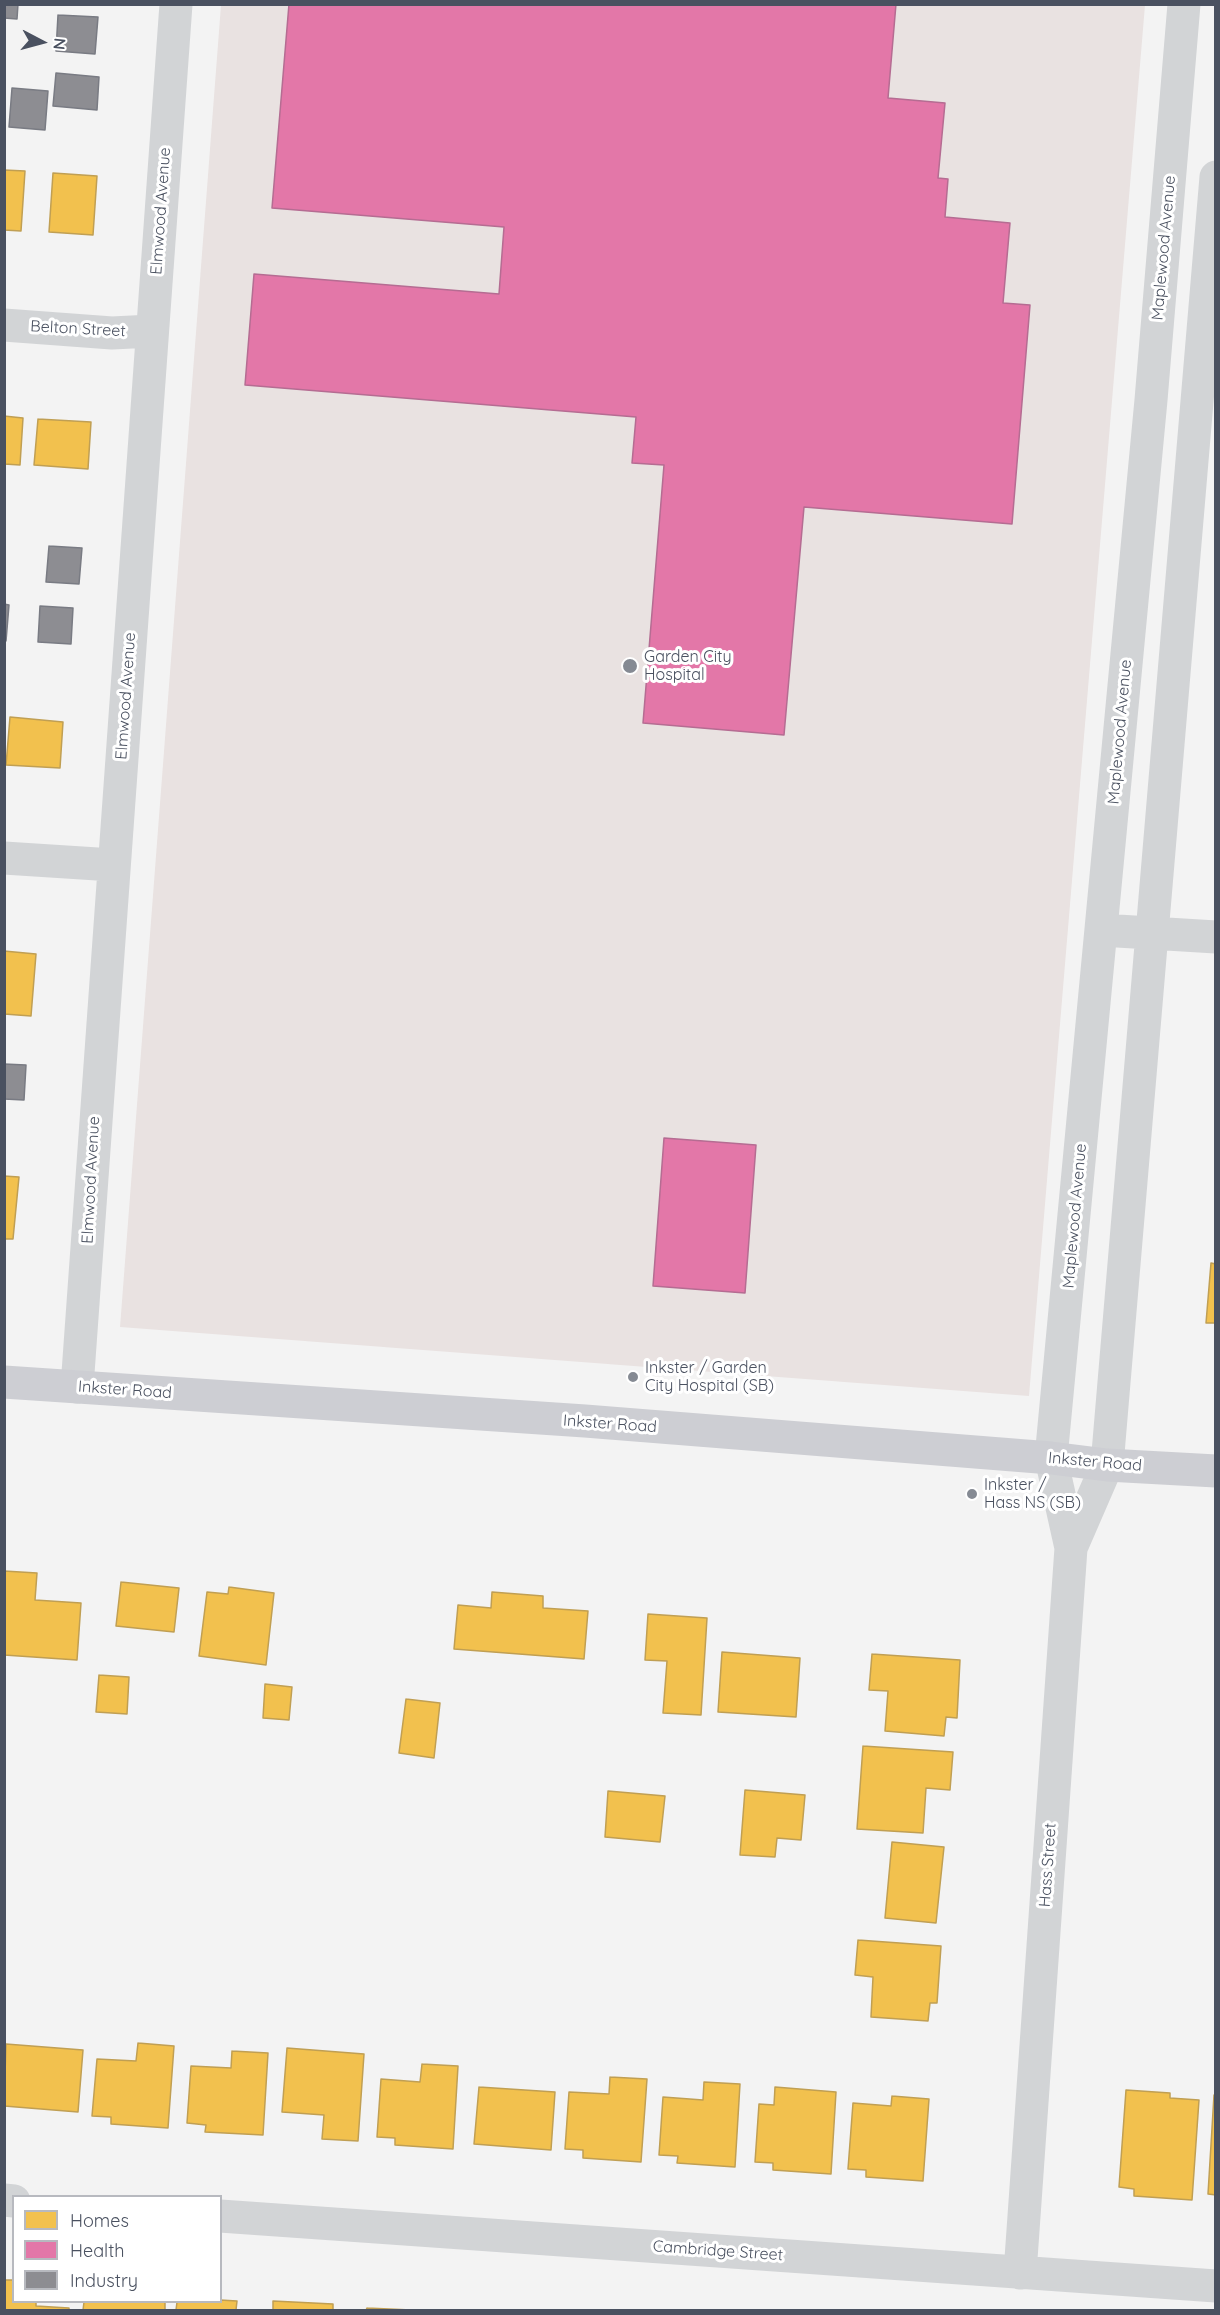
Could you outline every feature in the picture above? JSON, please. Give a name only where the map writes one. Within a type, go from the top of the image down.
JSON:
[{"type":"main road","name":"Inkster Road","points":[[4,1382],[585,1421],[1215,1472]]},
{"type":"street","name":"Elmwood Avenue","points":[[77,1387],[176,4]]},
{"type":"street","name":"Maplewood Avenue","points":[[1071,1548],[1051,1458],[1151,400],[1184,4]]},
{"type":"street","points":[[1107,1465],[1215,177]]},
{"type":"street","name":"Belton Street","points":[[4,325],[112,333],[152,331]]},
{"type":"street","points":[[1151,400],[1196,403]]},
{"type":"street","points":[[4,858],[113,865]]},
{"type":"street","points":[[1101,930],[1215,937]]},
{"type":"street","name":"Hass Street","points":[[1020,2273],[1071,1548],[1107,1465]]},
{"type":"street","name":"Cambridge Street","points":[[222,2216],[1215,2286]]},
{"type":"shaded area","name":"Garden City Hospital","points":[[221,5],[1145,5],[1029,1396],[120,1327]]},
{"type":"building: Homes","points":[[4,170],[25,171],[21,231],[4,230]]},
{"type":"building: Homes","points":[[53,173],[97,176],[93,235],[49,232]]},
{"type":"building: Homes","points":[[4,416],[23,418],[20,465],[4,464]]},
{"type":"building: Homes","points":[[38,419],[91,422],[88,469],[34,465]]},
{"type":"building: Homes","points":[[10,717],[63,722],[60,768],[6,765]]},
{"type":"building: Homes","points":[[4,951],[36,954],[31,1016],[4,1014]]},
{"type":"building: Homes","points":[[4,1176],[19,1177],[13,1239],[4,1239]]},
{"type":"building: Homes","points":[[1211,1263],[1216,1264],[1216,1323],[1206,1323]]},
{"type":"building: Homes","points":[[4,1571],[37,1573],[35,1600],[81,1603],[77,1660],[4,1655]]},
{"type":"building: Homes","points":[[121,1582],[179,1588],[174,1632],[116,1626]]},
{"type":"building: Homes","points":[[229,1587],[274,1593],[266,1665],[199,1656],[207,1592],[228,1594]]},
{"type":"building: Homes","points":[[492,1592],[543,1596],[543,1608],[588,1611],[584,1659],[454,1649],[458,1605],[491,1608]]},
{"type":"building: Homes","points":[[648,1614],[707,1618],[701,1715],[663,1713],[667,1661],[645,1660]]},
{"type":"building: Homes","points":[[722,1652],[800,1658],[796,1717],[718,1712]]},
{"type":"building: Homes","points":[[872,1654],[960,1660],[957,1718],[946,1717],[944,1736],[885,1731],[888,1691],[869,1690]]},
{"type":"building: Homes","points":[[99,1675],[129,1677],[127,1714],[96,1712]]},
{"type":"building: Homes","points":[[265,1684],[292,1687],[289,1720],[263,1718]]},
{"type":"building: Homes","points":[[406,1699],[440,1703],[434,1758],[399,1753]]},
{"type":"building: Homes","points":[[863,1746],[953,1752],[950,1790],[926,1788],[923,1833],[857,1829]]},
{"type":"building: Homes","points":[[745,1790],[805,1795],[801,1840],[777,1838],[775,1857],[740,1855]]},
{"type":"building: Homes","points":[[608,1791],[665,1796],[660,1842],[605,1837]]},
{"type":"building: Homes","points":[[892,1842],[944,1847],[936,1923],[885,1918]]},
{"type":"building: Homes","points":[[858,1940],[941,1946],[937,2003],[930,2003],[928,2021],[871,2017],[873,1977],[855,1975]]},
{"type":"building: Homes","points":[[138,2043],[174,2046],[168,2128],[111,2124],[111,2117],[92,2116],[97,2059],[136,2061]]},
{"type":"building: Homes","points":[[6,2044],[83,2050],[78,2112],[4,2106]]},
{"type":"building: Homes","points":[[287,2048],[364,2054],[358,2141],[322,2139],[324,2115],[282,2112]]},
{"type":"building: Homes","points":[[232,2051],[268,2053],[263,2135],[205,2132],[206,2125],[187,2123],[191,2066],[231,2068]]},
{"type":"building: Homes","points":[[422,2064],[458,2066],[453,2149],[395,2145],[395,2138],[377,2137],[381,2079],[420,2082]]},
{"type":"building: Homes","points":[[610,2077],[647,2079],[641,2162],[583,2158],[583,2150],[565,2149],[569,2092],[609,2094]]},
{"type":"building: Homes","points":[[704,2082],[740,2084],[735,2167],[677,2163],[678,2156],[659,2155],[663,2097],[703,2100]]},
{"type":"building: Homes","points":[[479,2087],[555,2092],[551,2150],[474,2144]]},
{"type":"building: Homes","points":[[775,2087],[836,2092],[831,2174],[773,2170],[773,2163],[755,2162],[759,2104],[774,2105]]},
{"type":"building: Homes","points":[[1126,2090],[1170,2093],[1170,2098],[1199,2100],[1192,2200],[1134,2196],[1134,2189],[1119,2187]]},
{"type":"building: Homes","points":[[1214,2095],[1216,2095],[1216,2195],[1208,2194]]},
{"type":"building: Homes","points":[[892,2096],[929,2099],[923,2181],[866,2177],[866,2170],[848,2169],[853,2103],[891,2106]]},
{"type":"building: Homes","points":[[4,2280],[12,2280],[12,2303],[36,2303],[36,2306],[69,2308],[69,2310],[4,2310]]},
{"type":"building: Homes","points":[[237,2301],[236,2310],[176,2310],[177,2303]]},
{"type":"building: Homes","points":[[273,2301],[333,2304],[333,2310],[273,2310]]},
{"type":"building: Homes","points":[[84,2303],[165,2303],[165,2310],[83,2310]]},
{"type":"building: Homes","points":[[367,2308],[411,2310],[366,2310]]},
{"type":"building: Health","points":[[289,4],[896,4],[888,98],[945,103],[938,178],[948,179],[945,217],[1010,223],[1003,303],[1030,305],[1012,524],[804,507],[784,735],[643,723],[664,465],[632,463],[636,417],[245,385],[254,274],[499,294],[504,227],[272,208]]},
{"type":"building: Health","points":[[664,1138],[756,1145],[745,1293],[653,1286]]},
{"type":"building: Industry","points":[[4,4],[18,4],[17,19],[4,18]]},
{"type":"building: Industry","points":[[58,15],[98,17],[95,54],[56,51]]},
{"type":"building: Industry","points":[[56,73],[99,77],[97,110],[53,106]]},
{"type":"building: Industry","points":[[12,88],[48,91],[45,130],[9,127]]},
{"type":"building: Industry","points":[[49,546],[82,548],[79,584],[46,582]]},
{"type":"building: Industry","points":[[4,604],[9,605],[6,641],[4,641]]},
{"type":"building: Industry","points":[[40,606],[73,608],[71,644],[38,642]]},
{"type":"building: Industry","points":[[4,1064],[26,1065],[24,1100],[4,1099]]},
{"type":"place","name":"Garden City Hospital","points":[[630,666]]},
{"type":"place","name":"Inkster / Garden City Hospital (SB)","points":[[633,1377]]},
{"type":"place","name":"Inkster / Hass NS (SB)","points":[[972,1494]]}]
